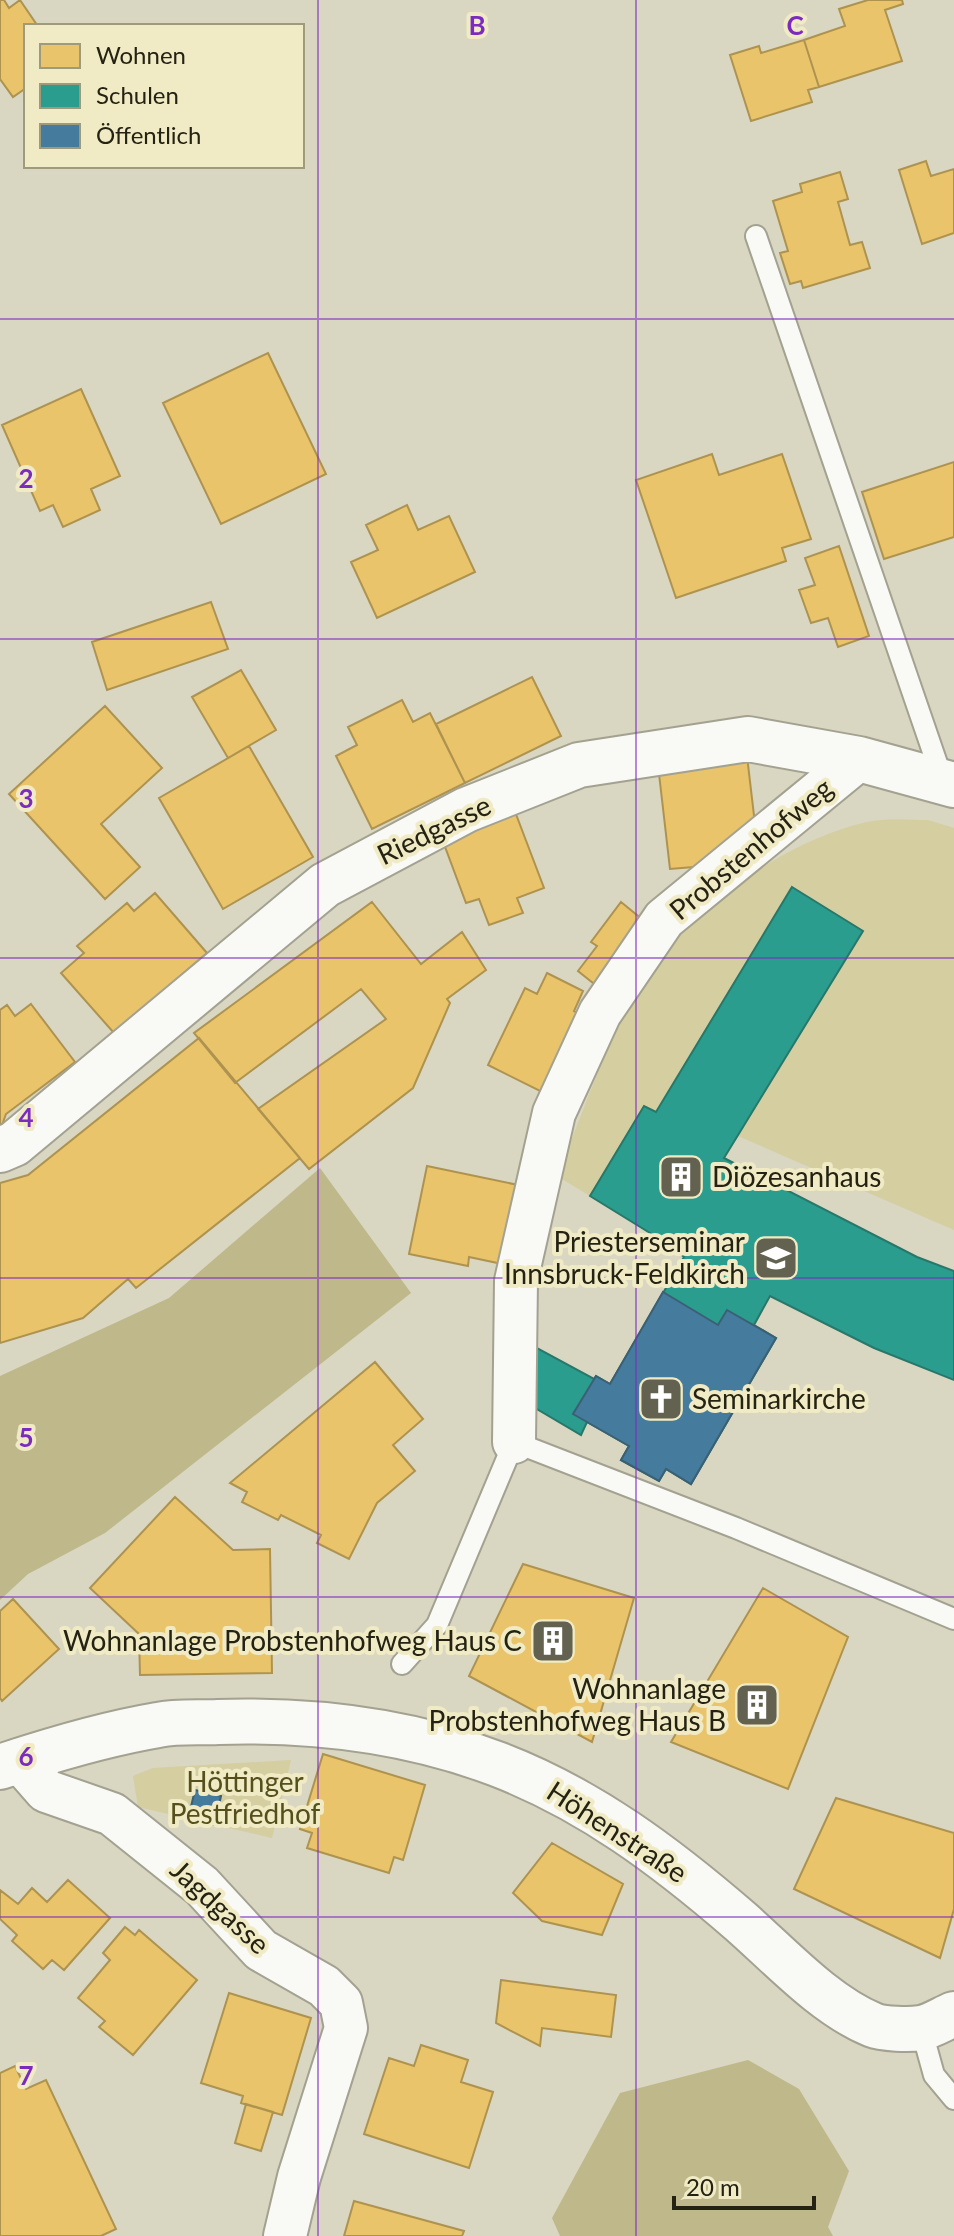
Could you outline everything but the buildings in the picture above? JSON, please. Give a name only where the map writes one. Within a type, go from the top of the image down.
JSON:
[{"type":"street","name":"Riedgasse","points":[[0,1150],[14,1144],[325,885],[466,810],[579,765],[748,739],[859,759],[948,783]]},
{"type":"street","name":"Probstenhofweg","points":[[514,1442],[516,1281],[554,1113],[600,1013],[664,919],[859,759]]},
{"type":"street","name":"Höhenstraße","points":[[10,1764],[160,1724],[251,1721],[372,1730],[458,1751],[534,1779],[571,1797],[646,1846],[687,1875],[834,2003],[875,2026],[937,2021]]},
{"type":"street","name":"Jagdgasse","points":[[10,1764],[46,1791],[112,1814],[202,1886],[261,1950],[324,1986],[341,2003],[346,2028],[299,2177],[285,2236]]},
{"type":"lane","points":[[756,236],[948,783]]},
{"type":"lane","points":[[402,1664],[437,1625],[514,1442],[736,1528],[954,1619]]},
{"type":"lane","points":[[937,2021],[934,2075],[954,2099]]},
{"type":"green space","points":[[928,820],[954,828],[954,1230],[738,1136],[863,931],[792,887],[656,1112],[644,1106],[590,1196],[557,1176],[618,1027],[644,981],[686,928],[741,882],[803,845],[867,822]]},
{"type":"green space","name":"Höttinger Pestfriedhof","points":[[291,1760],[272,1838],[138,1807],[133,1776],[153,1768]]},
{"type":"shaded area","points":[[320,1168],[411,1293],[105,1533],[28,1574],[0,1600],[0,1376],[169,1298]]},
{"type":"shaded area","points":[[748,2060],[799,2089],[849,2171],[828,2227],[833,2236],[560,2236],[552,2218],[620,2093]]},
{"type":"place","name":"Diözesanhaus","points":[[681,1177]]},
{"type":"place","name":"Priesterseminar Innsbruck-Feldkirch","points":[[776,1258]]},
{"type":"place","name":"Seminarkirche","points":[[661,1399]]},
{"type":"place","name":"Wohnanlage Probstenhofweg Haus C","points":[[553,1641]]},
{"type":"place","name":"Wohnanlage Probstenhofweg Haus B","points":[[757,1705]]}]
